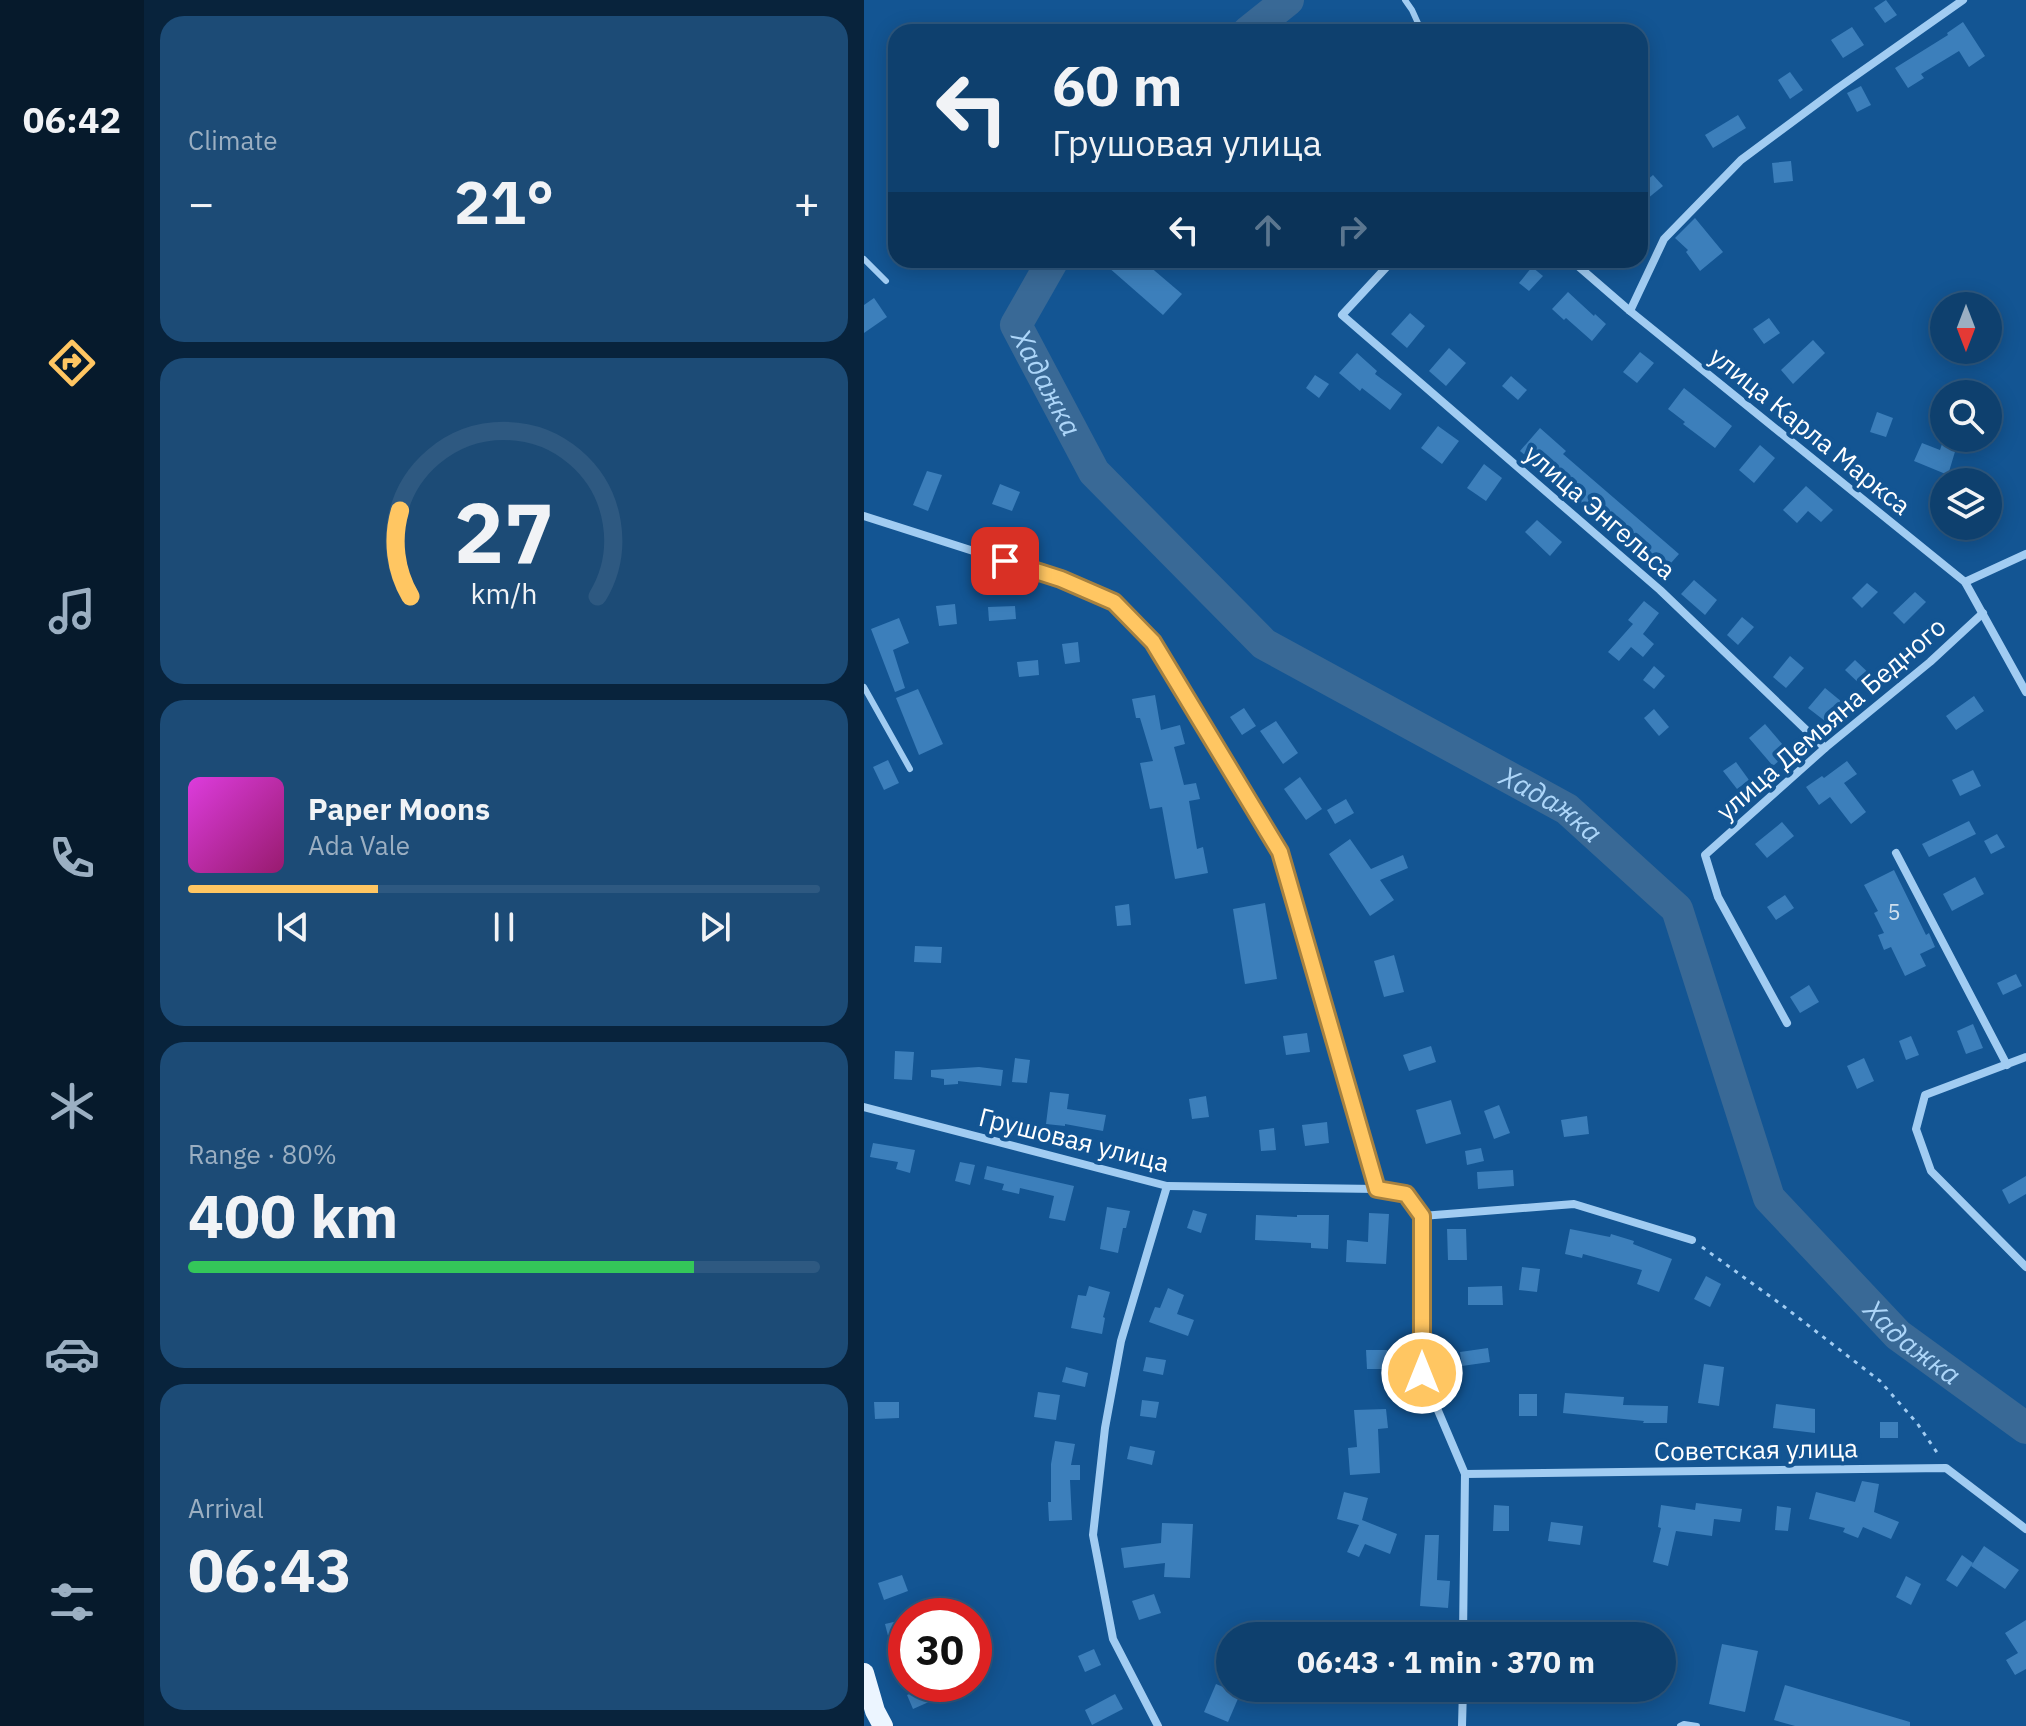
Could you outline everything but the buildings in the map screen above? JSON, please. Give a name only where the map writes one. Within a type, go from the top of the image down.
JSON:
[{"type":"main road","points":[[864,1673],[875,1711],[883,1726]]},
{"type":"street","points":[[1630,311],[1664,239],[1741,160],[1963,0]]},
{"type":"street","name":"улица Энгельса","points":[[1386,268],[1342,315],[1660,590],[1825,748]]},
{"type":"street","name":"улица Карла Маркса","points":[[1580,268],[1965,582],[2026,692]]},
{"type":"street","points":[[864,516],[1061,579],[1114,602],[1153,642],[1280,852],[1377,1189]]},
{"type":"street","points":[[1965,582],[2026,554]]},
{"type":"street","name":"улица Демьяна Бедного","points":[[1787,1023],[1718,897],[1705,855],[1983,613]]},
{"type":"street","points":[[1896,853],[2007,1065]]},
{"type":"street","points":[[2026,1057],[1925,1095],[1916,1129],[1931,1171],[2026,1267]]},
{"type":"street","name":"Грушовая улица","points":[[864,1107],[1167,1186],[1377,1189],[1406,1194],[1422,1216]]},
{"type":"street","points":[[1158,1726],[1113,1639],[1093,1535],[1105,1428],[1121,1341],[1167,1186]]},
{"type":"street","points":[[1463,1622],[1465,1474],[1422,1373],[1422,1216],[1574,1204],[1692,1240]]},
{"type":"street","points":[[1946,1468],[2026,1529]]},
{"type":"street","name":"Советская улица","points":[[1465,1474],[1946,1468]]},
{"type":"street","points":[[1462,1726],[1463,1702]]},
{"type":"lane","points":[[1405,0],[1418,24]]},
{"type":"lane","points":[[864,259],[886,281]]},
{"type":"lane","points":[[864,687],[910,769]]},
{"type":"lane","points":[[1680,1726],[1697,1726]]},
{"type":"path","points":[[1692,1240],[1880,1381],[1917,1423],[1946,1468]]},
{"type":"waterway","name":"Хадажка","points":[[1258,24],[1288,0]]},
{"type":"waterway","name":"Хадажка","points":[[1048,268],[1016,325],[1094,472],[1264,644],[1567,809],[1677,909],[1769,1198],[1898,1335],[2026,1428]]},
{"type":"route","points":[[1005,561],[1061,579],[1114,602],[1153,642],[1280,852],[1377,1189],[1406,1194],[1422,1216],[1422,1373]]}]
